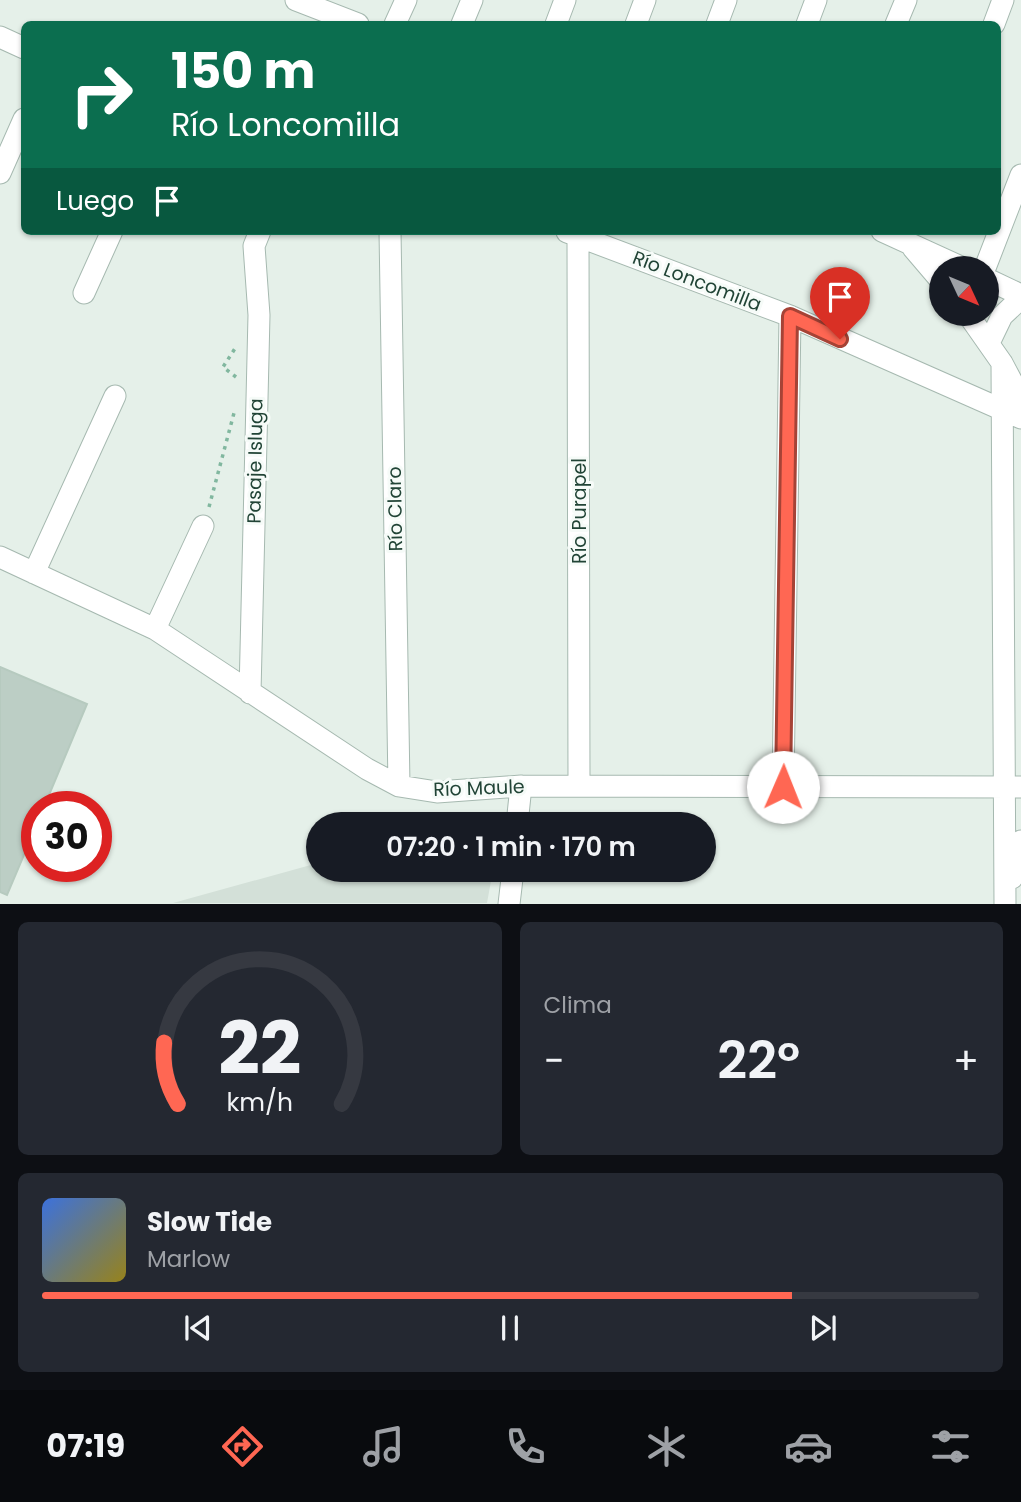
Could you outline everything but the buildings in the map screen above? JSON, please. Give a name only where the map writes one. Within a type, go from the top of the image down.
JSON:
[{"type":"street","points":[[296,0],[350,21]]},
{"type":"street","points":[[397,21],[406,0]]},
{"type":"street","points":[[463,21],[472,0]]},
{"type":"street","points":[[557,21],[565,0]]},
{"type":"street","points":[[637,21],[645,0]]},
{"type":"street","points":[[718,21],[726,0]]},
{"type":"street","points":[[808,21],[816,0]]},
{"type":"street","points":[[897,21],[906,0]]},
{"type":"street","points":[[994,21],[1003,0]]},
{"type":"street","points":[[0,37],[21,47]]},
{"type":"street","points":[[0,173],[21,126]]},
{"type":"street","points":[[1001,227],[1021,175]]},
{"type":"street","points":[[84,293],[110,235]]},
{"type":"street","name":"Pasaje Isluga","points":[[250,693],[259,315],[254,246],[258,235]]},
{"type":"street","name":"Río Claro","points":[[390,235],[399,786]]},
{"type":"street","name":"Río Purapel","points":[[572,235],[579,786]]},
{"type":"street","name":"Río Loncomilla","points":[[577,235],[790,316],[1015,410]]},
{"type":"street","points":[[990,256],[998,235]]},
{"type":"street","points":[[909,236],[943,256]]},
{"type":"street","points":[[909,236],[929,264]]},
{"type":"street","points":[[989,343],[1002,316],[1021,296],[999,285]]},
{"type":"street","points":[[783,787],[790,316]]},
{"type":"street","points":[[977,326],[1002,363],[1015,410],[1012,787],[1005,904]]},
{"type":"street","points":[[34,573],[115,396]]},
{"type":"street","points":[[155,629],[203,526]]},
{"type":"street","name":"Río Maule","points":[[0,557],[155,629],[202,657],[250,693],[367,769],[399,786],[437,792],[521,786],[1012,787]]},
{"type":"street","points":[[518,812],[521,786]]},
{"type":"street","points":[[1005,904],[1021,843]]},
{"type":"street","points":[[509,904],[512,882]]},
{"type":"path","points":[[237,346],[223,367],[241,382]]},
{"type":"path","points":[[203,526],[235,404]]},
{"type":"shaded area","points":[[306,866],[306,882],[491,882],[487,903],[173,903]]},
{"type":"route","points":[[783,787],[790,316],[840,339]]}]
